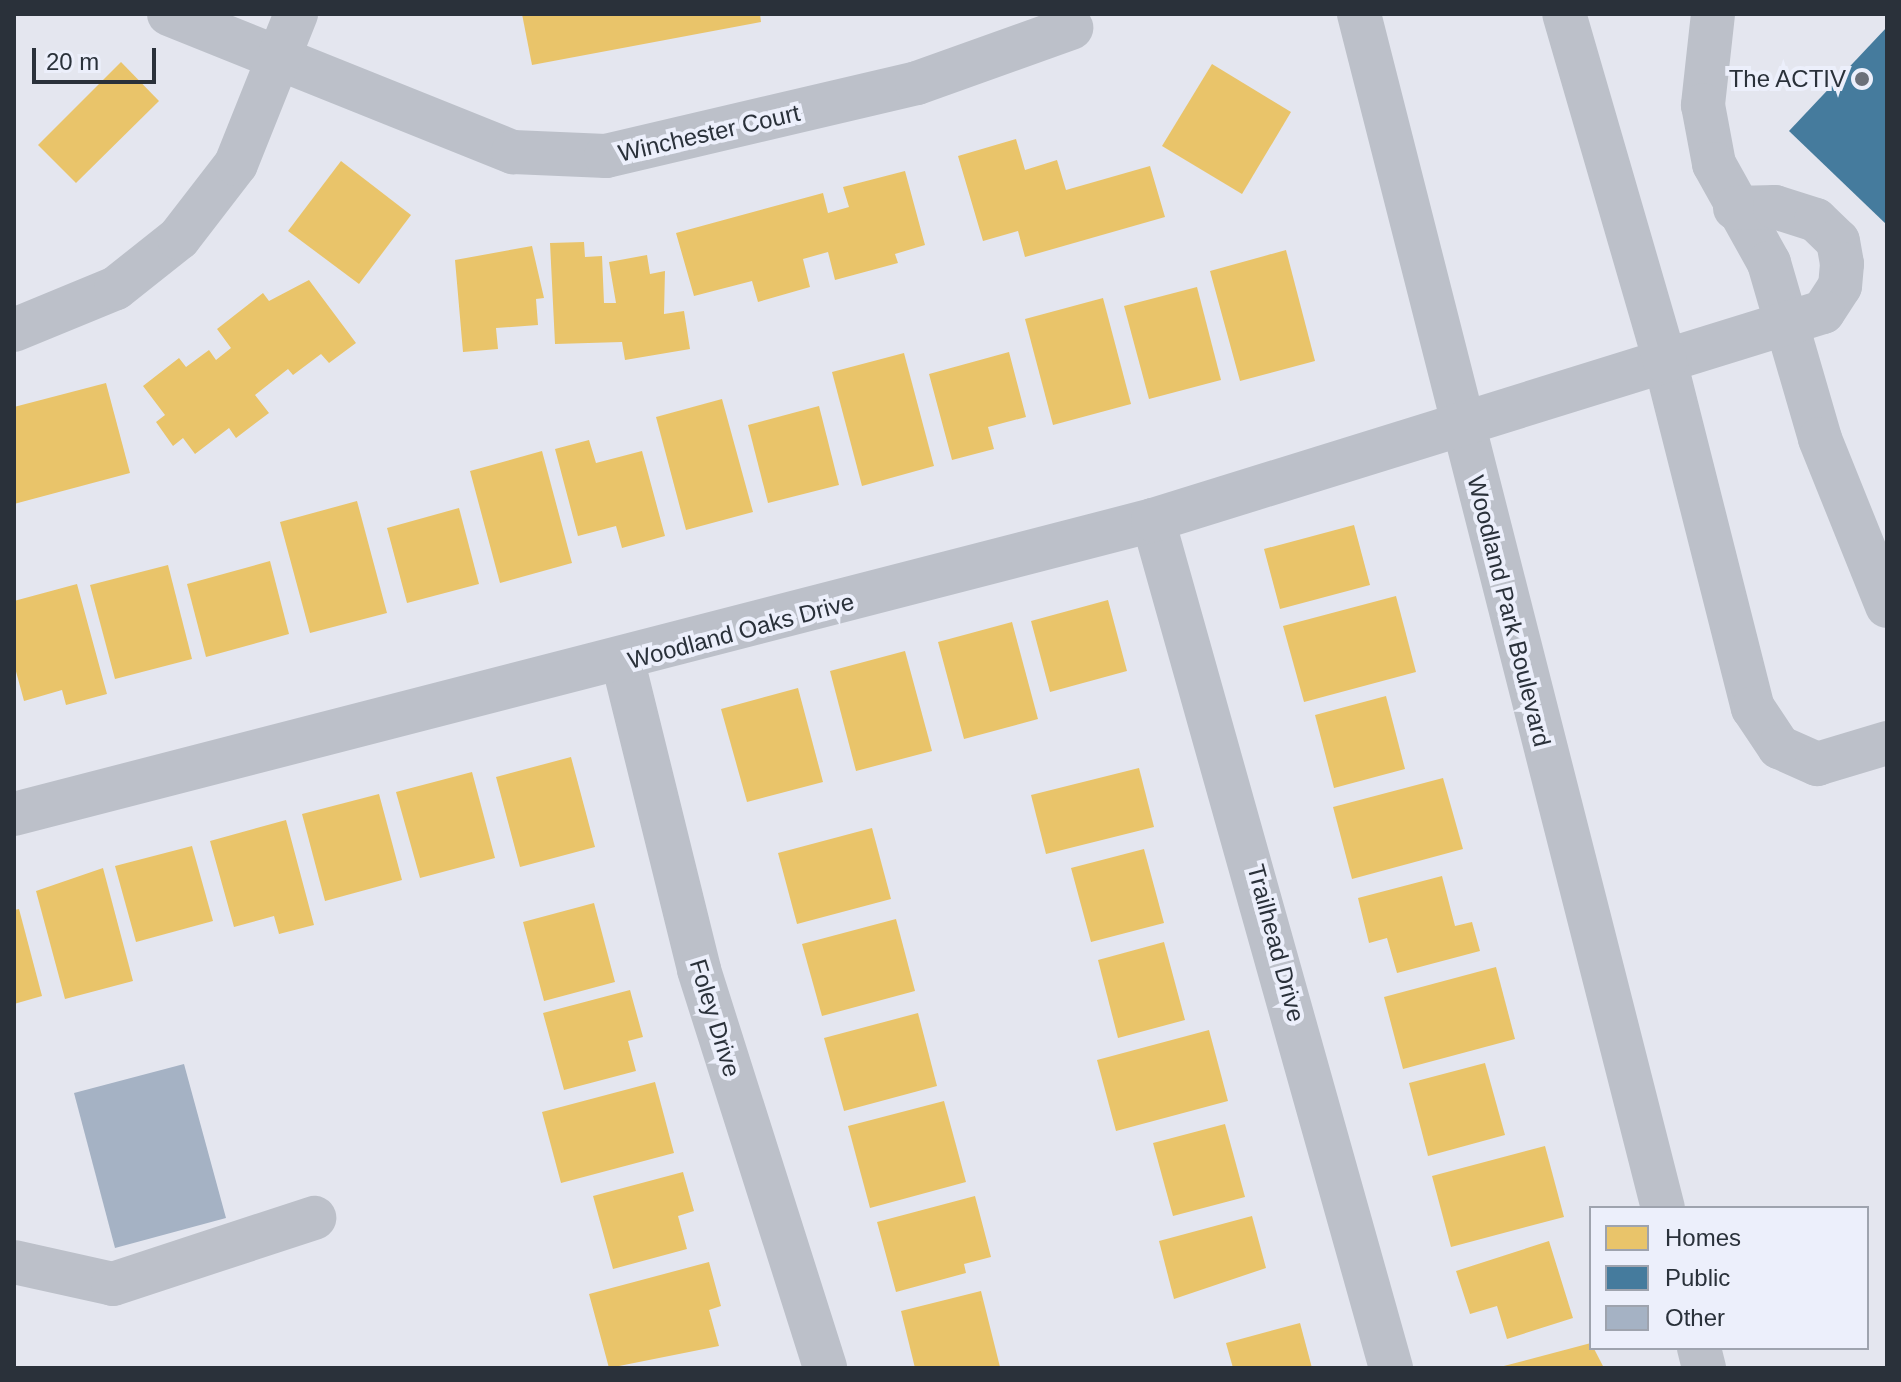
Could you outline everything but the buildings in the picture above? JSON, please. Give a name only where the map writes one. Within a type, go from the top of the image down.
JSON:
[{"type":"street","name":"Winchester Court","points":[[169,14],[282,56],[513,152],[606,156],[917,83],[1071,28]]},
{"type":"street","points":[[14,330],[116,288],[179,238],[236,164],[282,56],[296,14]]},
{"type":"street","name":"Woodland Park Boulevard","points":[[1359,14],[1460,421],[1662,1206]]},
{"type":"street","points":[[1564,14],[1665,361],[1753,708],[1779,747],[1817,764],[1887,743]]},
{"type":"street","points":[[1713,14],[1703,105],[1714,164],[1735,208],[1769,263],[1820,439],[1887,606]]},
{"type":"street","name":"Woodland Oaks Drive","points":[[14,814],[623,662],[1153,520],[1460,421],[1823,312],[1840,286],[1838,241],[1816,220],[1775,207],[1735,208]]},
{"type":"street","name":"Trailhead Drive","points":[[1153,520],[1391,1368]]},
{"type":"street","name":"Foley Drive","points":[[623,662],[699,970],[825,1368]]},
{"type":"street","points":[[14,1262],[113,1284],[314,1218]]},
{"type":"place","name":"The ACTIV","points":[[1862,79]]}]
